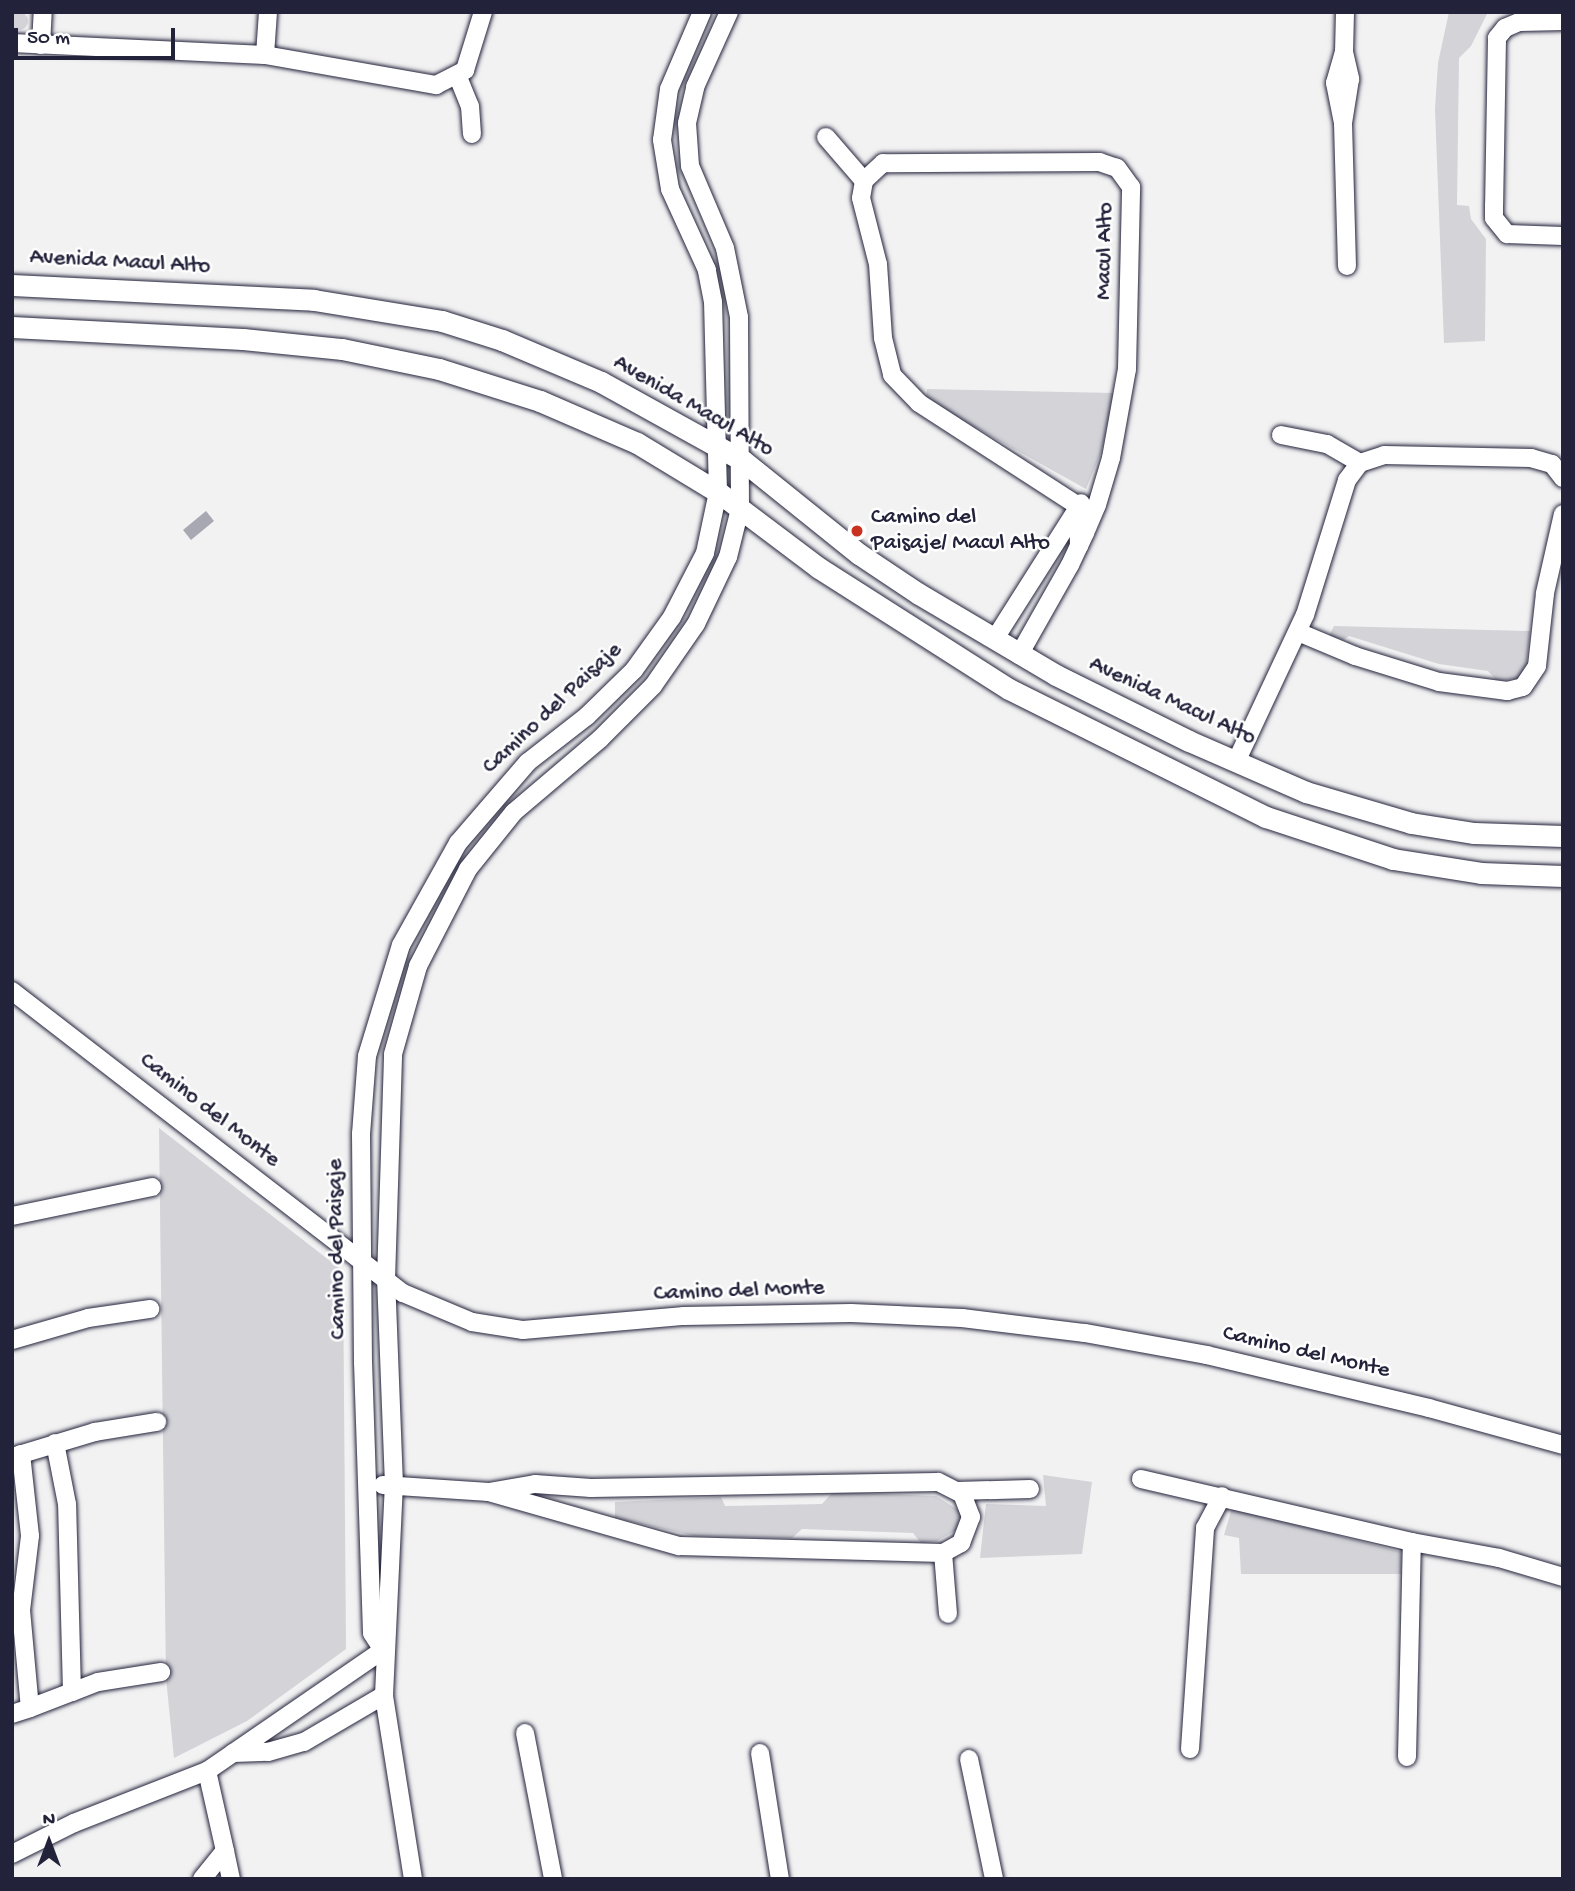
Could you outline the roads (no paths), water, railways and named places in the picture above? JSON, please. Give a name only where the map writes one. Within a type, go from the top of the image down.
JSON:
[{"type":"street","points":[[41,45],[43,12]]},
{"type":"street","points":[[265,55],[268,12]]},
{"type":"street","points":[[12,43],[265,55],[424,85],[458,77],[470,62],[483,12]]},
{"type":"street","name":"Camino del Paisaje","points":[[383,1650],[372,1633],[361,1259],[362,1095],[376,1018],[401,945],[437,876],[486,808],[528,762],[611,694],[654,645],[705,553],[718,492],[711,287],[670,189],[662,140],[669,89],[702,12]]},
{"type":"street","name":"Camino del Paisaje","points":[[413,1879],[384,1696],[383,1650],[390,1633],[394,1485],[386,1280],[393,1054],[406,1001],[432,933],[468,869],[514,812],[628,713],[676,656],[714,592],[740,509],[742,460],[736,293],[724,248],[696,186],[687,145],[695,87],[729,12]]},
{"type":"street","points":[[1345,12],[1344,52],[1335,83],[1343,123],[1347,266]]},
{"type":"street","points":[[1563,21],[1519,22],[1505,28],[1497,38],[1494,218],[1507,234],[1563,236]]},
{"type":"street","points":[[458,77],[470,106],[472,134]]},
{"type":"street","points":[[826,137],[864,181],[861,198],[877,255],[883,338],[892,375],[919,404],[1078,506]]},
{"type":"street","name":"Macul Alto","points":[[864,181],[883,163],[900,160],[1100,162],[1122,172],[1132,196],[1127,369],[1107,474],[1079,546],[1019,654]]},
{"type":"street","name":"Avenida Macul Alto","points":[[12,285],[314,300],[442,321],[502,340],[601,382],[742,460],[859,554],[994,640],[1093,695],[1236,762],[1339,804],[1411,823],[1474,833],[1563,836]]},
{"type":"street","points":[[12,327],[293,343],[439,369],[589,421],[636,443],[718,492],[819,568],[1009,689],[1266,817],[1349,848],[1404,862],[1481,873],[1563,876]]},
{"type":"street","points":[[1282,435],[1327,444],[1360,463]]},
{"type":"street","points":[[1236,762],[1298,632],[1347,480],[1360,463],[1384,455],[1531,458],[1552,464],[1563,478]]},
{"type":"street","points":[[994,640],[1078,506],[1107,474]]},
{"type":"street","points":[[1078,506],[1079,546]]},
{"type":"street","points":[[1298,632],[1355,656],[1439,682],[1507,691],[1523,687],[1537,666],[1545,593],[1563,514]]},
{"type":"street","name":"Camino del Monte","points":[[12,991],[386,1280],[449,1315],[523,1330],[684,1315],[851,1313],[962,1318],[1086,1333],[1208,1355],[1429,1408],[1563,1446]]},
{"type":"street","points":[[12,1216],[152,1187]]},
{"type":"street","points":[[12,1340],[88,1318],[150,1309]]},
{"type":"street","points":[[30,1708],[21,1610],[30,1525],[17,1456],[55,1443],[157,1422]]},
{"type":"street","points":[[55,1443],[67,1504],[72,1692]]},
{"type":"street","points":[[1141,1479],[1412,1542],[1499,1558],[1563,1577]]},
{"type":"street","points":[[489,1492],[535,1484],[931,1482],[957,1491],[1030,1489]]},
{"type":"street","points":[[367,1485],[489,1492],[680,1546],[943,1553],[961,1543],[970,1523],[970,1505],[957,1491]]},
{"type":"street","points":[[1191,1749],[1205,1528],[1222,1496]]},
{"type":"street","points":[[1407,1757],[1412,1542]]},
{"type":"street","points":[[943,1553],[948,1614]]},
{"type":"street","points":[[12,1854],[74,1823],[207,1771],[383,1650]]},
{"type":"street","points":[[12,1714],[98,1682],[161,1672]]},
{"type":"street","points":[[233,1753],[268,1752],[304,1742],[384,1696]]},
{"type":"street","points":[[525,1733],[553,1879]]},
{"type":"street","points":[[760,1753],[780,1879]]},
{"type":"street","points":[[970,1759],[994,1879]]},
{"type":"street","points":[[207,1771],[231,1879]]},
{"type":"street","points":[[202,1879],[225,1852]]},
{"type":"place","name":"Camino del Paisaje/ Macul Alto","points":[[857,531]]}]
